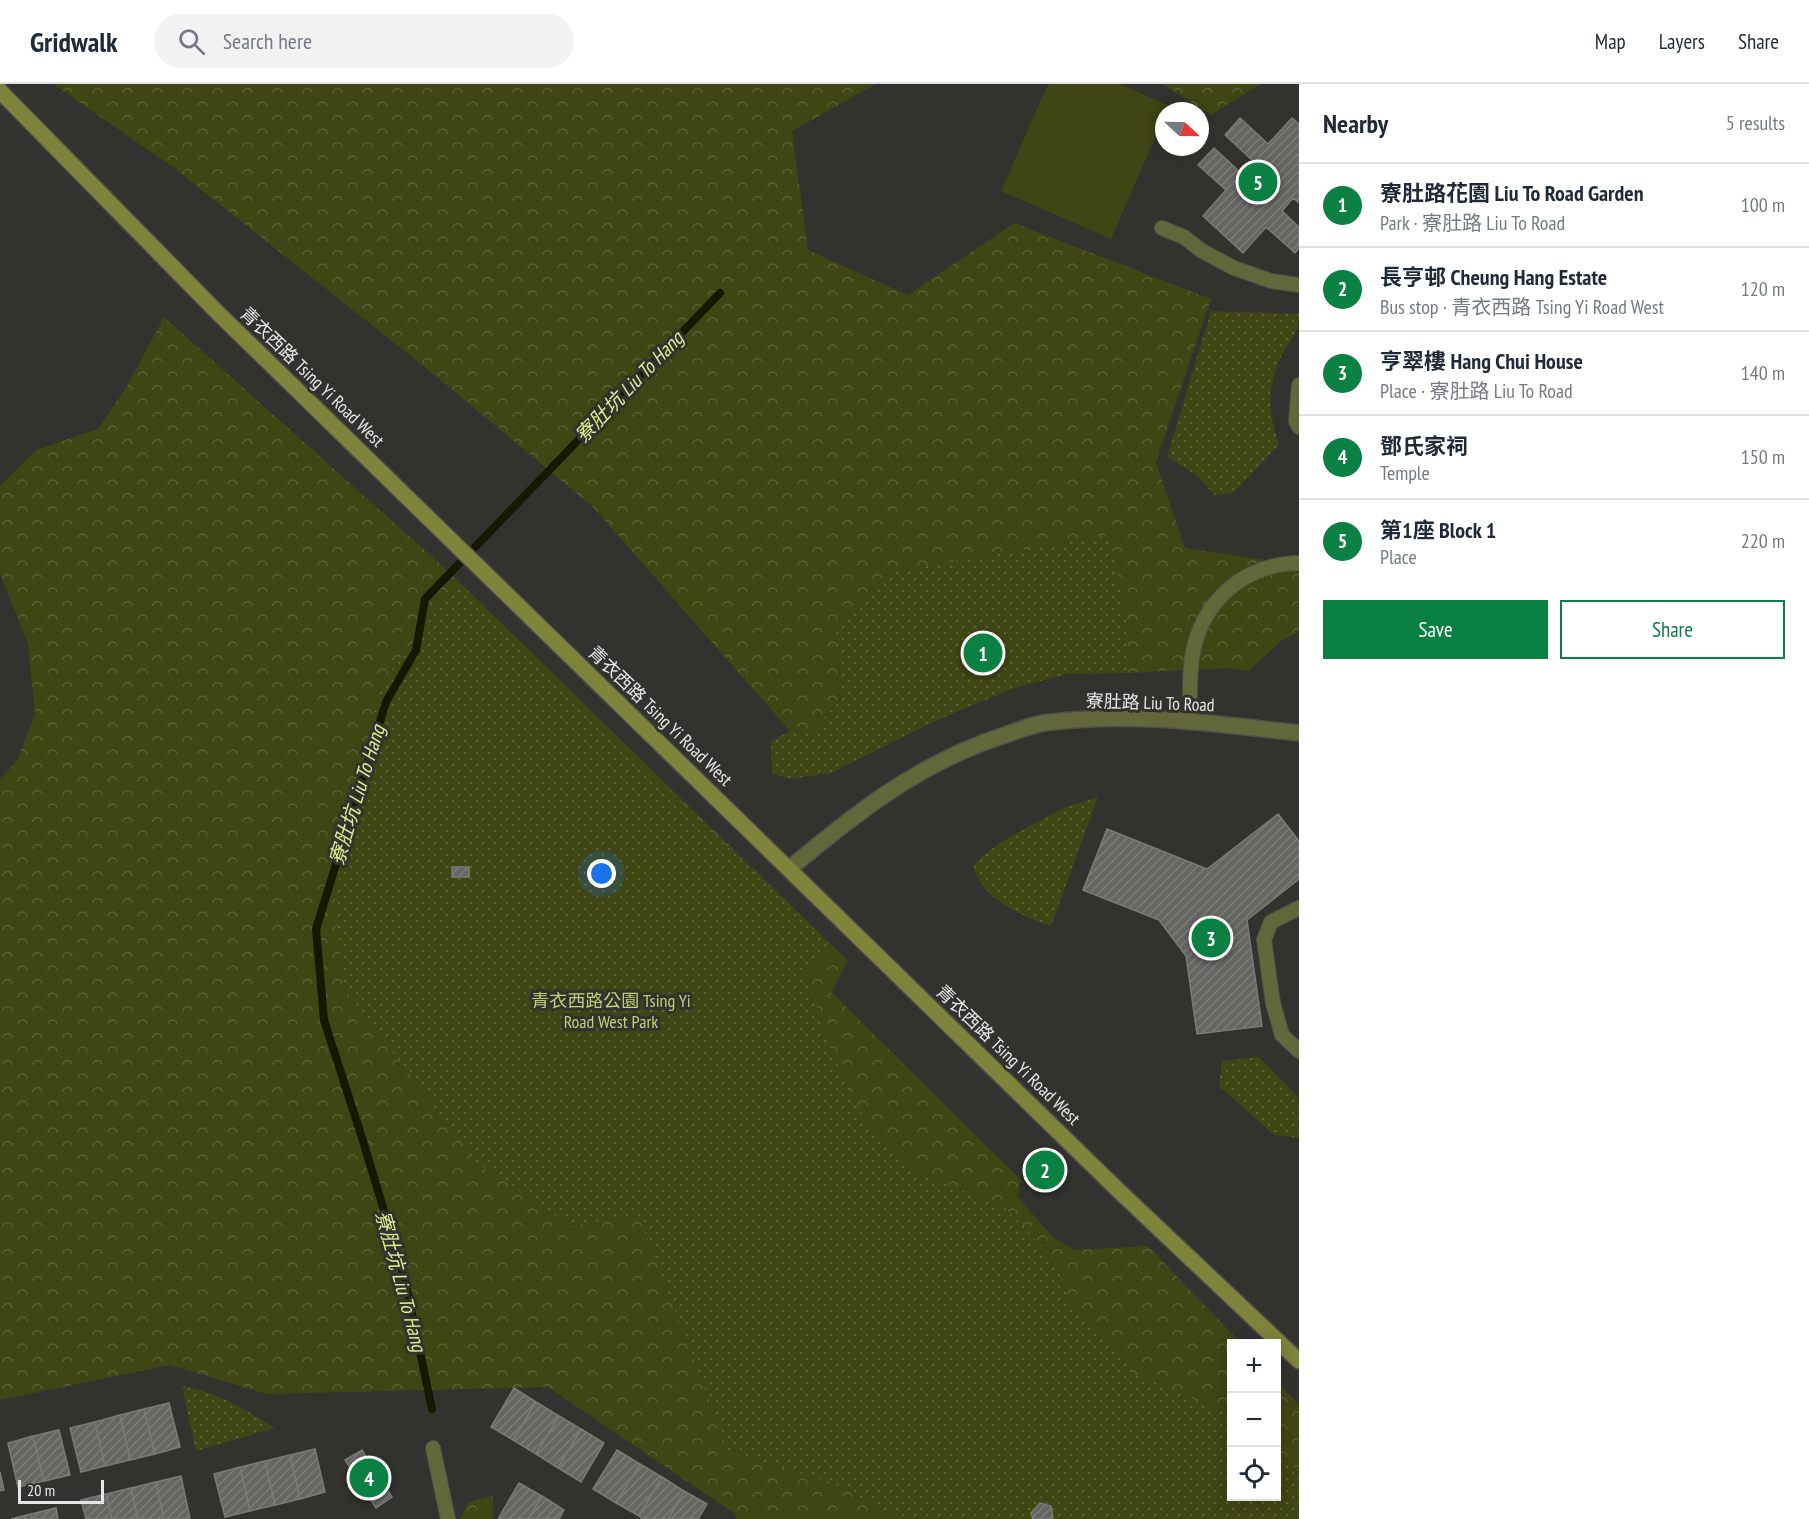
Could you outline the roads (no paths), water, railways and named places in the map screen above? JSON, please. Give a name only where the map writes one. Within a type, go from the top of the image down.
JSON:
[{"type":"main road","name":"青衣西路 Tsing Yi Road West","points":[[0,91],[217,312],[1119,1191],[1299,1361]]},
{"type":"street","name":"寮肚路 Liu To Road","points":[[789,869],[849,820],[898,785],[939,761],[988,740],[1042,723],[1114,718],[1190,722],[1299,733]]},
{"type":"lane","points":[[1162,228],[1184,237],[1202,251],[1234,268],[1271,281],[1299,285]]},
{"type":"lane","points":[[1299,386],[1296,421],[1299,427]]},
{"type":"lane","points":[[1190,722],[1191,660],[1199,628],[1207,613],[1233,583],[1251,573],[1271,566],[1299,563]]},
{"type":"lane","points":[[1299,908],[1271,922],[1264,940],[1273,1003],[1282,1035],[1299,1051]]},
{"type":"lane","points":[[433,1448],[448,1519]]},
{"type":"waterway","name":"寮肚坑 Liu To Hang","points":[[432,1409],[405,1280],[324,1020],[316,929],[386,702],[416,650],[425,599],[720,293]]},
{"type":"place","name":"第1座 Block 1","points":[[1258,182]]},
{"type":"place","name":"寮肚路花園 Liu To Road Garden","points":[[983,653]]},
{"type":"place","name":"亨翠樓 Hang Chui House","points":[[1211,938]]},
{"type":"place","name":"長亨邨 Cheung Hang Estate","points":[[1045,1170]]},
{"type":"place","name":"鄧氏家祠","points":[[369,1478]]},
{"type":"park label","name":"青衣西路公園 Tsing Yi Road West Park","points":[[611,1011]]}]
